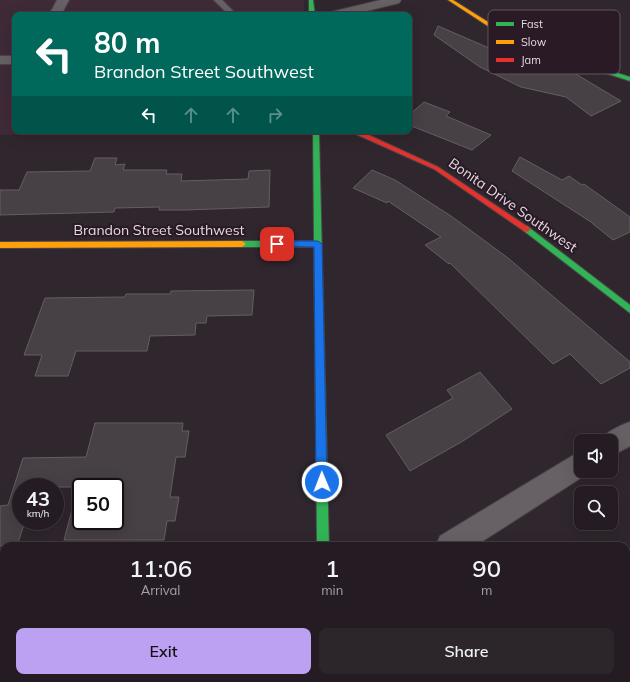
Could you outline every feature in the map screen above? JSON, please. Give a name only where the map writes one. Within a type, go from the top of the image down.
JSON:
[{"type":"street","points":[[57,12],[63,0]]},
{"type":"street","points":[[311,0],[312,12]]},
{"type":"street","points":[[346,12],[395,0]]},
{"type":"street","points":[[450,0],[488,24]]},
{"type":"street","points":[[0,60],[12,60]]},
{"type":"street","points":[[614,74],[630,79]]},
{"type":"street","points":[[316,134],[323,542]]},
{"type":"street","name":"Bonita Drive Southwest","points":[[362,134],[436,168],[522,225],[630,310]]},
{"type":"street","name":"Brandon Street Southwest","points":[[0,245],[318,244]]},
{"type":"street","points":[[618,441],[630,433]]},
{"type":"street","points":[[456,542],[574,468]]},
{"type":"lane","points":[[218,0],[230,12]]},
{"type":"shaded area","points":[[0,0],[304,0],[304,12],[12,12],[12,134],[152,134],[0,135]]},
{"type":"building","points":[[438,26],[488,48],[488,71],[480,67],[434,35]]},
{"type":"building","points":[[494,74],[576,74],[621,101],[591,116],[566,97],[521,87]]},
{"type":"building","points":[[424,102],[450,112],[446,116],[491,135],[472,150],[412,126],[412,112]]},
{"type":"building","points":[[520,157],[562,180],[569,176],[582,185],[584,184],[630,217],[630,232],[613,240],[594,224],[512,171]]},
{"type":"building","points":[[95,158],[117,158],[115,165],[125,164],[123,170],[167,170],[166,174],[182,174],[181,181],[248,179],[249,171],[270,170],[269,207],[186,210],[159,210],[160,207],[115,208],[114,212],[0,215],[0,190],[19,190],[27,172],[90,171]]},
{"type":"building","points":[[372,170],[395,180],[451,216],[508,258],[630,362],[630,368],[601,384],[570,354],[553,364],[450,263],[449,264],[425,245],[441,237],[388,201],[387,203],[353,188]]},
{"type":"building","points":[[254,290],[252,315],[207,316],[206,323],[196,323],[195,335],[150,336],[147,351],[76,351],[68,376],[35,376],[42,355],[24,355],[45,298],[125,297],[126,294],[170,294],[171,291]]},
{"type":"building","points":[[480,372],[512,409],[463,441],[410,471],[386,435],[453,398],[447,390]]},
{"type":"building","points":[[95,423],[183,423],[182,431],[189,431],[185,457],[176,457],[170,497],[179,497],[175,521],[167,521],[164,540],[64,540],[72,510],[72,530],[124,530],[124,478],[72,478],[72,487],[64,487],[64,478],[17,478],[23,458],[86,457]]},
{"type":"building","points":[[12,492],[12,530],[22,530],[18,542],[0,542],[0,506],[8,505]]},
{"type":"traffic: fast","points":[[311,0],[312,12]]},
{"type":"traffic: fast","points":[[614,74],[630,79]]},
{"type":"traffic: fast","points":[[316,134],[323,542]]},
{"type":"traffic: fast","points":[[527,229],[630,310]]},
{"type":"traffic: fast","points":[[242,244],[318,244]]},
{"type":"traffic: slow","points":[[450,0],[488,24]]},
{"type":"traffic: slow","points":[[0,245],[242,244]]},
{"type":"traffic: jam","points":[[362,134],[436,168],[527,229]]},
{"type":"route","points":[[277,244],[318,244],[322,482]]}]
